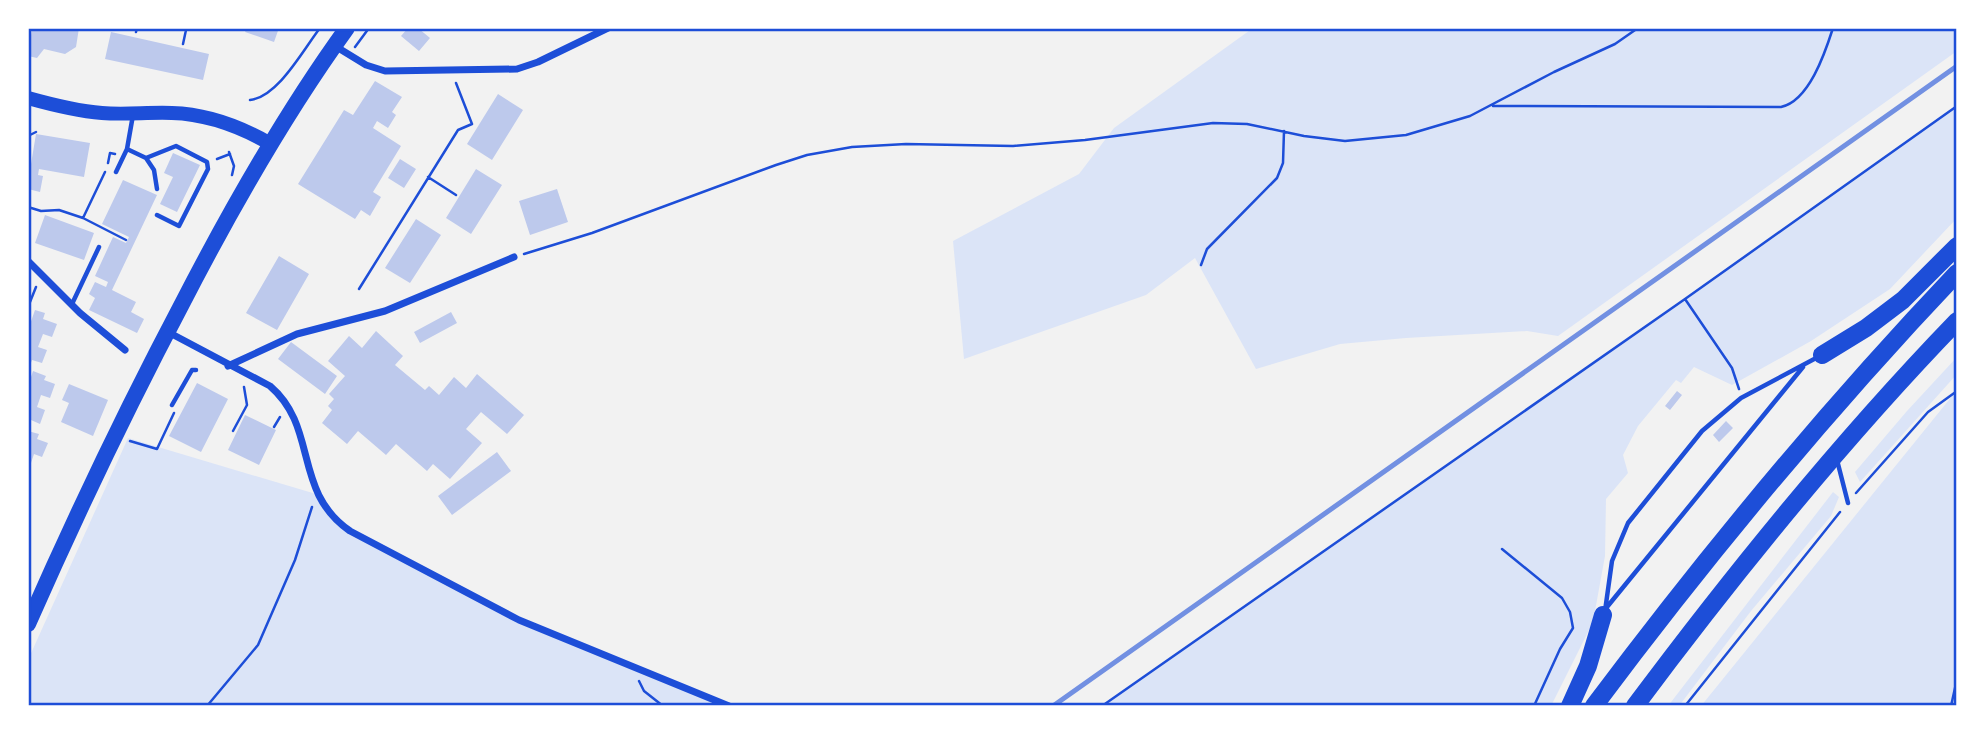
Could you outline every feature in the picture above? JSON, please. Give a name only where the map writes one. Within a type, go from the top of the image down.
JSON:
[{"type":"highway","points":[[1822,355],[1857,334],[1903,300],[1957,246]]},
{"type":"highway","points":[[1594,706],[1754,501],[1868,369],[1957,273]]},
{"type":"highway","points":[[1635,706],[1715,601],[1836,455],[1957,321]]},
{"type":"highway","points":[[1570,706],[1588,666],[1604,611]]},
{"type":"main road","points":[[28,624],[167,331],[269,143],[347,28]]},
{"type":"main road","points":[[28,98],[78,111],[176,113],[217,120],[239,127],[269,143]]},
{"type":"street","points":[[334,45],[374,69],[385,72],[517,69],[538,62],[608,28]]},
{"type":"street","points":[[229,366],[297,334],[385,311],[514,257]]},
{"type":"street","points":[[28,261],[72,305],[125,350]]},
{"type":"street","points":[[167,331],[270,386],[284,402],[301,438],[316,494],[338,523],[365,540],[519,620],[729,706]]},
{"type":"lane","points":[[116,173],[127,149],[133,114]]},
{"type":"lane","points":[[146,158],[176,146],[207,162],[208,169],[179,226],[157,215]]},
{"type":"lane","points":[[127,149],[146,158],[154,170],[157,189]]},
{"type":"lane","points":[[72,305],[100,247]]},
{"type":"lane","points":[[1604,611],[1616,548],[1628,523],[1702,431],[1741,398],[1822,355]]},
{"type":"lane","points":[[1604,611],[1806,364]]},
{"type":"lane","points":[[172,405],[185,378],[192,370],[196,370]]},
{"type":"lane","points":[[1836,455],[1848,503]]},
{"type":"path","points":[[175,28],[186,30],[183,44]]},
{"type":"path","points":[[250,100],[263,97],[274,89],[320,28]]},
{"type":"path","points":[[349,55],[369,28]]},
{"type":"path","points":[[514,257],[592,233],[776,165],[829,150],[906,144],[979,147],[1052,144],[1213,123],[1247,124],[1345,141],[1387,138],[1443,125],[1489,106],[1615,44],[1638,28]]},
{"type":"path","points":[[1489,106],[1792,105],[1800,98],[1824,57],[1833,28]]},
{"type":"path","points":[[359,289],[458,130],[472,124],[452,70]]},
{"type":"path","points":[[1101,706],[1957,106]]},
{"type":"path","points":[[1200,265],[1207,249],[1277,178],[1284,155],[1284,131]]},
{"type":"path","points":[[28,136],[36,132]]},
{"type":"path","points":[[83,218],[106,170],[110,153],[115,154],[127,149]]},
{"type":"path","points":[[219,158],[230,154]]},
{"type":"path","points":[[428,177],[456,195]]},
{"type":"path","points":[[28,207],[41,211],[59,210],[83,218],[126,240]]},
{"type":"path","points":[[28,307],[40,275]]},
{"type":"path","points":[[1685,299],[1732,368],[1738,384]]},
{"type":"path","points":[[233,431],[247,405],[244,387]]},
{"type":"path","points":[[1685,706],[1879,465],[1928,412],[1957,391]]},
{"type":"path","points":[[127,440],[157,449],[179,404]]},
{"type":"path","points":[[207,706],[258,645],[295,560],[316,494]]},
{"type":"path","points":[[1502,549],[1562,598],[1570,612],[1573,628],[1560,649],[1534,706]]},
{"type":"path","points":[[634,669],[644,691],[663,706]]},
{"type":"path","points":[[1951,706],[1957,678]]},
{"type":"shaded area","points":[[1253,28],[1957,28],[1957,51],[1558,336],[1527,331],[1340,344],[1256,369],[1195,258],[1146,295],[964,359],[953,241],[1079,174],[1114,128]]},
{"type":"shaded area","points":[[1957,106],[1957,218],[1890,289],[1811,341],[1732,385],[1694,367],[1681,383],[1676,380],[1638,426],[1623,455],[1628,473],[1606,499],[1605,556],[1593,622],[1551,706],[1102,706],[1685,299]]},
{"type":"shaded area","points":[[1957,357],[1957,374],[1860,482],[1855,472]]},
{"type":"shaded area","points":[[1957,390],[1957,706],[1701,706]]},
{"type":"shaded area","points":[[128,438],[316,494],[338,523],[519,620],[729,706],[28,706],[28,660]]},
{"type":"shaded area","points":[[1833,492],[1839,497],[1831,516],[1751,611],[1679,706],[1668,706]]},
{"type":"building","points":[[32,28],[79,28],[76,47],[65,54],[44,49],[37,58],[28,56]]},
{"type":"building","points":[[247,28],[279,28],[274,42],[245,32]]},
{"type":"building","points":[[408,28],[418,28],[430,38],[419,51],[401,36]]},
{"type":"building","points":[[111,32],[209,54],[203,80],[105,59]]},
{"type":"building","points":[[375,81],[402,97],[392,112],[396,115],[388,128],[377,121],[373,128],[401,146],[373,192],[381,197],[370,216],[361,210],[355,219],[298,184],[344,110],[353,115]]},
{"type":"building","points":[[498,94],[523,110],[492,160],[467,144]]},
{"type":"building","points":[[36,134],[90,143],[84,177],[39,169],[38,175],[43,176],[40,192],[28,189],[28,164],[31,164]]},
{"type":"building","points":[[173,153],[200,165],[177,212],[160,204],[173,177],[164,173]]},
{"type":"building","points":[[400,159],[416,169],[404,188],[388,178]]},
{"type":"building","points":[[476,169],[502,185],[471,234],[446,218]]},
{"type":"building","points":[[123,180],[157,195],[112,290],[136,302],[131,312],[144,319],[137,333],[89,310],[95,298],[89,294],[95,282],[106,287],[108,282],[95,276],[113,237],[126,243],[129,237],[102,224]]},
{"type":"building","points":[[557,189],[568,222],[530,235],[519,201]]},
{"type":"building","points":[[45,215],[94,233],[84,260],[35,243]]},
{"type":"building","points":[[416,219],[441,235],[410,283],[385,268]]},
{"type":"building","points":[[279,256],[309,274],[277,330],[246,313]]},
{"type":"building","points":[[35,310],[45,313],[43,319],[57,324],[52,337],[43,334],[38,347],[47,350],[42,363],[32,360],[28,371],[28,330]]},
{"type":"building","points":[[451,312],[457,323],[420,343],[414,332]]},
{"type":"building","points":[[376,331],[403,356],[395,365],[425,390],[429,386],[439,395],[454,377],[466,388],[477,374],[524,415],[507,434],[481,412],[466,429],[482,443],[450,479],[433,464],[427,471],[396,444],[386,455],[358,431],[347,444],[322,423],[332,410],[328,406],[334,399],[329,394],[345,376],[328,361],[349,336],[362,348]]},
{"type":"building","points":[[291,342],[337,376],[325,394],[278,359]]},
{"type":"building","points":[[33,371],[46,376],[44,380],[55,384],[50,398],[41,395],[37,407],[45,410],[40,424],[31,420],[28,427],[28,386]]},
{"type":"building","points":[[197,383],[228,399],[201,452],[169,436]]},
{"type":"building","points":[[69,384],[108,400],[93,436],[61,422],[69,403],[62,400]]},
{"type":"building","points":[[1677,391],[1682,395],[1670,410],[1665,406]]},
{"type":"building","points":[[245,415],[276,430],[259,465],[228,450]]},
{"type":"building","points":[[1726,421],[1733,428],[1719,442],[1713,435]]},
{"type":"building","points":[[28,431],[39,434],[37,439],[48,443],[42,457],[34,454],[31,463],[28,463]]},
{"type":"building","points":[[497,452],[511,471],[452,515],[438,496]]},
{"type":"railway","points":[[1053,706],[1957,66]]}]
